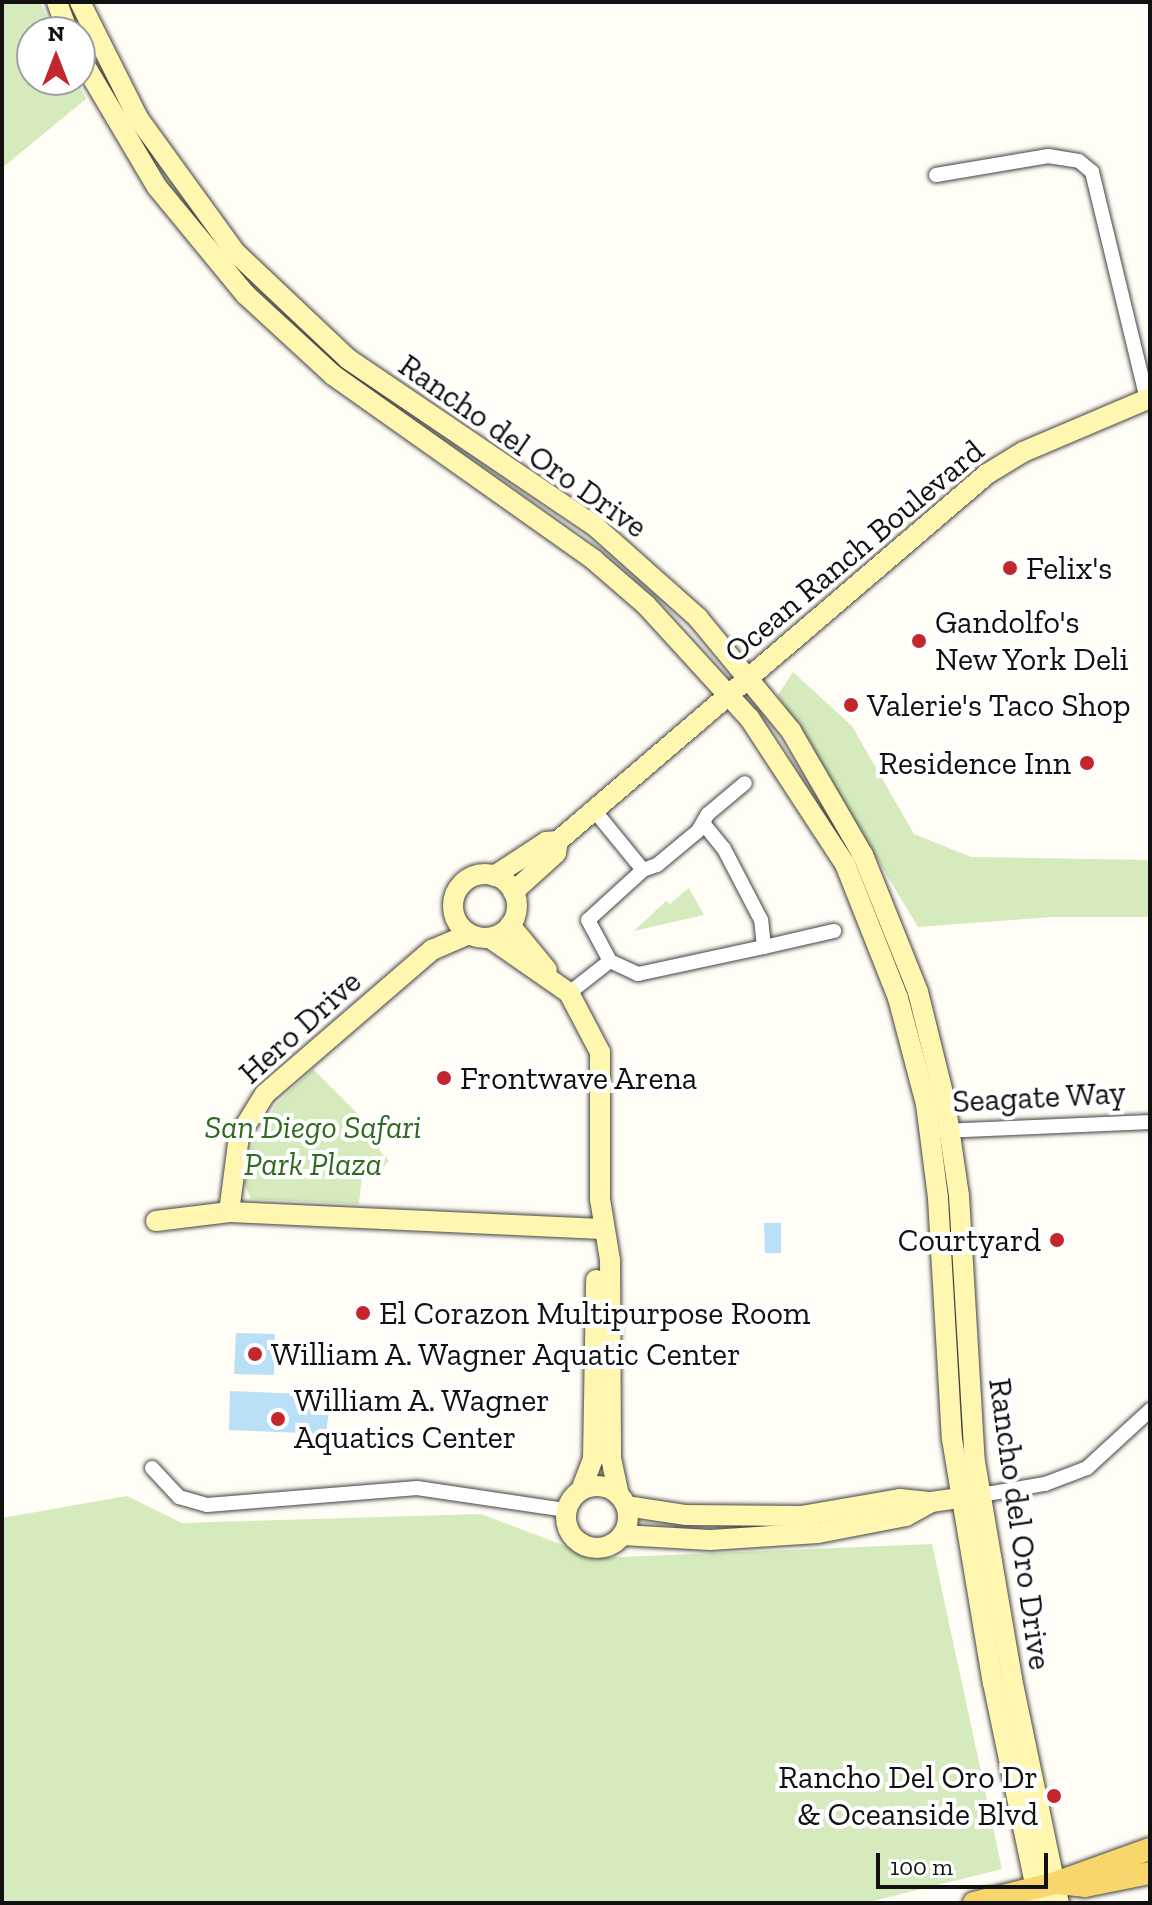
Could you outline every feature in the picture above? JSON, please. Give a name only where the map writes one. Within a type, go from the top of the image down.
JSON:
[{"type":"main road","points":[[1047,1894],[1150,1849]]},
{"type":"main road","points":[[974,1903],[1047,1894],[1150,1873]]},
{"type":"street","name":"Rancho del Oro Drive","points":[[80,2],[117,81],[168,164],[268,286],[394,394],[547,491],[628,553],[698,618],[750,678],[818,774],[879,889],[929,1030],[940,1131],[948,1400],[971,1496],[1047,1894]]},
{"type":"street","name":"Rancho del Oro Drive","points":[[96,84],[157,187],[246,295],[333,375],[612,575],[730,695],[822,822],[860,897],[898,998],[940,1131]]},
{"type":"street","points":[[936,175],[1048,156],[1079,161],[1092,172],[1148,399]]},
{"type":"street","name":"Ocean Ranch Boulevard","points":[[558,841],[987,474],[1023,452],[1148,399]]},
{"type":"street","points":[[745,783],[657,865],[643,870],[588,920],[610,961],[638,974],[834,931]]},
{"type":"street","points":[[594,810],[643,870]]},
{"type":"street","points":[[703,823],[724,849],[761,920],[764,947]]},
{"type":"street","points":[[513,892],[556,853],[558,841],[546,842],[494,876],[475,876],[461,885],[454,915],[469,934],[490,938],[564,990]]},
{"type":"street","points":[[490,938],[510,925],[517,909],[513,892],[494,876]]},
{"type":"street","name":"Hero Drive","points":[[432,950],[454,915]]},
{"type":"street","points":[[510,925],[564,990],[600,1052],[603,1237],[610,1260],[611,1458],[623,1501],[622,1535]]},
{"type":"street","name":"Hero Drive","points":[[229,1212],[233,1160],[253,1109],[302,1057],[432,950],[469,934]]},
{"type":"street","points":[[564,990],[610,961]]},
{"type":"street","name":"Seagate Way","points":[[940,1131],[1150,1122]]},
{"type":"street","points":[[156,1221],[229,1212],[603,1237]]},
{"type":"street","points":[[603,1237],[597,1258],[593,1458],[581,1490],[566,1510],[569,1531],[584,1545],[605,1547],[622,1535],[710,1540],[818,1533],[906,1516],[931,1502]]},
{"type":"street","points":[[581,1490],[605,1486],[623,1501],[736,1517],[801,1516],[900,1499],[931,1502],[1045,1484],[1087,1468],[1150,1410]]},
{"type":"street","points":[[152,1468],[179,1497],[207,1505],[417,1488],[566,1510]]},
{"type":"green space","points":[[2,2],[40,2],[47,16],[16,16],[16,96],[85,96],[86,99],[2,168]]},
{"type":"green space","points":[[793,672],[852,726],[914,834],[971,857],[1150,860],[1150,917],[1051,917],[918,927],[778,695]]},
{"type":"green space","points":[[689,888],[704,915],[634,931],[666,901],[670,904]]},
{"type":"green space","name":"San Diego Safari Park Plaza","points":[[313,1069],[380,1136],[384,1144],[379,1150],[389,1161],[374,1176],[362,1175],[359,1204],[251,1199],[244,1183],[253,1142],[277,1103]]},
{"type":"green space","points":[[127,1496],[182,1523],[481,1514],[597,1558],[932,1544],[1002,1869],[865,1903],[2,1903],[2,1518]]},
{"type":"water","points":[[764,1223],[781,1223],[781,1253],[765,1253]]},
{"type":"water","name":"William A. Wagner Aquatic Center","points":[[236,1333],[275,1334],[274,1375],[234,1374]]},
{"type":"water","name":"William A. Wagner Aquatics Center","points":[[230,1391],[331,1395],[326,1434],[229,1430]]},
{"type":"place","name":"Felix's","points":[[1010,568]]},
{"type":"place","name":"Gandolfo's New York Deli","points":[[919,641]]},
{"type":"place","name":"Valerie's Taco Shop","points":[[851,705]]},
{"type":"place","name":"Residence Inn","points":[[1087,763]]},
{"type":"place","name":"Frontwave Arena","points":[[444,1078]]},
{"type":"place","name":"Courtyard","points":[[1057,1240]]},
{"type":"place","name":"El Corazon Multipurpose Room","points":[[363,1313]]},
{"type":"place","name":"William A. Wagner Aquatic Center","points":[[255,1354]]},
{"type":"place","name":"William A. Wagner Aquatics Center","points":[[278,1419]]},
{"type":"place","name":"Rancho Del Oro Dr & Oceanside Blvd","points":[[1054,1796]]}]
